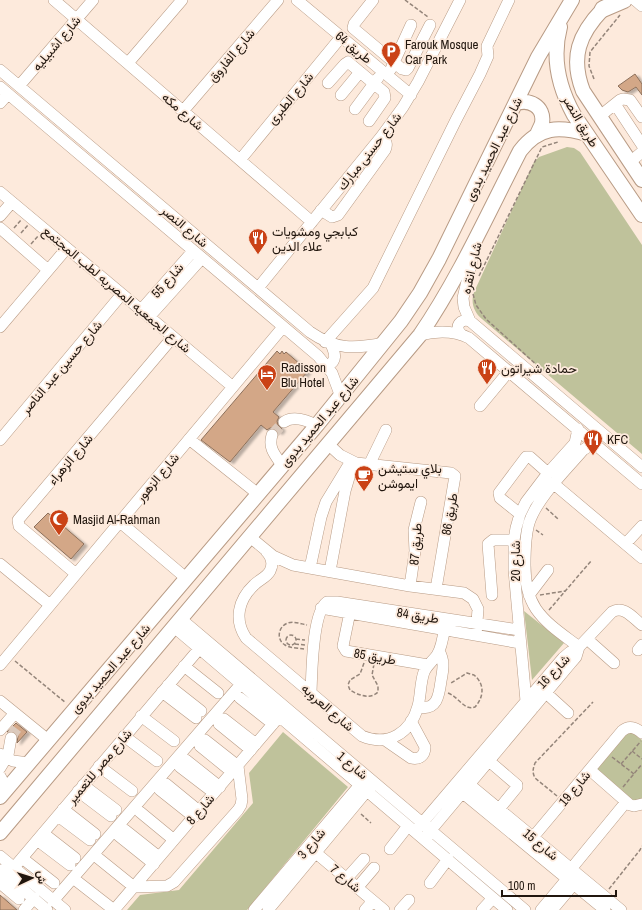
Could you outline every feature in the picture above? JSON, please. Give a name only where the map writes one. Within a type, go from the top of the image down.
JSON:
[{"type":"main road","name":"شارع عبد الحميد بدوى","points":[[3,793],[317,425],[384,343],[420,293],[439,259],[538,57],[572,0]]},
{"type":"main road","name":"طريق النصر","points":[[614,4],[588,26],[582,36],[577,58],[578,75],[583,91],[642,180]]},
{"type":"main road","name":"طريق النصر","points":[[563,15],[557,38],[556,50],[559,79],[569,107],[642,215]]},
{"type":"main road","points":[[515,104],[520,101],[526,101],[532,103],[540,111],[542,123],[537,135]]},
{"type":"main road","name":"شارع عبد الحميد بدوى","points":[[0,833],[420,335],[447,292],[525,144],[545,131],[564,128],[587,134]]},
{"type":"street","name":"شارع مكه","points":[[54,0],[312,222]]},
{"type":"street","name":"شارع اشبيليه","points":[[19,86],[93,0]]},
{"type":"street","points":[[128,63],[182,0]]},
{"type":"street","name":"شارع الفاروق","points":[[183,111],[278,0]]},
{"type":"street","name":"طريق 64","points":[[297,0],[411,95]]},
{"type":"street","points":[[372,0],[353,26],[355,31],[402,69],[407,69],[429,21]]},
{"type":"street","name":"شارع حسنى مبارك","points":[[258,288],[381,137],[411,95],[460,0]]},
{"type":"street","points":[[327,366],[333,363],[335,356],[328,343],[373,288],[480,74],[488,56],[486,46],[509,0]]},
{"type":"street","points":[[634,0],[642,6]]},
{"type":"street","points":[[355,110],[374,83],[386,73],[394,63],[411,25]]},
{"type":"street","points":[[354,47],[361,36]]},
{"type":"street","name":"شارع الطبرى","points":[[240,160],[341,37]]},
{"type":"street","points":[[328,83],[346,63],[350,63],[384,92],[386,96],[369,121]]},
{"type":"street","name":"شارع النصر","points":[[0,70],[310,332],[328,343],[340,346],[356,347],[384,343]]},
{"type":"street","points":[[341,95],[360,72]]},
{"type":"street","points":[[0,103],[4,90]]},
{"type":"street","name":"شارع النصر","points":[[4,90],[318,356],[327,366],[335,379],[340,396]]},
{"type":"street","points":[[600,116],[620,100],[627,99],[630,100],[642,117]]},
{"type":"street","points":[[615,104],[642,145]]},
{"type":"street","points":[[321,210],[332,218],[338,215],[385,150],[386,142],[381,137]]},
{"type":"street","points":[[630,162],[642,152]]},
{"type":"street","name":"شارع الجمعيه المصريه لطب المجتمع","points":[[0,192],[233,387]]},
{"type":"street","points":[[0,216],[12,202]]},
{"type":"street","name":"شارع انقره","points":[[470,321],[464,307],[464,298],[480,229]]},
{"type":"street","points":[[8,235],[48,270]]},
{"type":"street","points":[[0,327],[67,248]]},
{"type":"street","name":"شارع 55","points":[[145,314],[193,251]]},
{"type":"street","name":"شارع 55","points":[[145,314],[202,258]]},
{"type":"street","name":"شارع حسين عبد الناصر","points":[[0,440],[122,294]]},
{"type":"street","points":[[642,467],[470,321],[462,320],[459,323],[459,331],[462,334],[509,371],[642,484]]},
{"type":"street","name":"شارع الزهور","points":[[0,665],[283,327]]},
{"type":"street","points":[[420,335],[442,332],[462,334]]},
{"type":"street","name":"شارع الزهراء","points":[[76,574],[19,526],[18,520],[173,337]]},
{"type":"street","points":[[480,406],[509,371]]},
{"type":"street","points":[[284,422],[287,420],[298,419],[317,425]]},
{"type":"street","name":"شارع 20","points":[[578,429],[575,443],[534,511],[528,524],[519,569],[535,609],[543,618],[579,648]]},
{"type":"street","points":[[369,465],[386,430]]},
{"type":"street","points":[[272,435],[270,440],[272,451],[282,466]]},
{"type":"street","points":[[189,439],[258,494]]},
{"type":"street","name":"طريق 86","points":[[328,444],[340,455],[354,462],[369,465],[451,473],[455,476],[436,589]]},
{"type":"street","name":"شارع 20","points":[[530,704],[520,643],[519,569],[514,540],[520,514],[530,495],[553,479],[583,450],[590,445],[596,444]]},
{"type":"street","points":[[520,514],[500,498],[499,493],[526,457],[531,458],[642,558]]},
{"type":"street","points":[[310,568],[321,517],[326,502],[354,462]]},
{"type":"street","points":[[330,571],[345,491],[354,462]]},
{"type":"street","points":[[553,479],[642,549]]},
{"type":"street","name":"طريق 87","points":[[410,586],[415,551],[414,530],[421,502]]},
{"type":"street","points":[[120,522],[186,578]]},
{"type":"street","points":[[630,539],[642,526]]},
{"type":"street","points":[[250,537],[266,551],[286,563],[410,586],[464,593],[469,596],[476,604],[478,609],[477,630]]},
{"type":"street","points":[[492,595],[488,544],[492,541],[514,540]]},
{"type":"street","name":"شارع العروبه","points":[[266,551],[270,555],[272,567],[269,572],[253,585],[244,598],[239,611],[240,626],[246,638],[362,736],[377,741],[385,740]]},
{"type":"street","points":[[0,564],[50,605]]},
{"type":"street","points":[[530,596],[548,570]]},
{"type":"street","name":"طريق 84","points":[[311,692],[316,627],[321,608],[327,602],[337,602],[350,609],[477,630],[520,643]]},
{"type":"street","name":"طريق 85","points":[[350,609],[344,648],[348,652],[428,665]]},
{"type":"street","points":[[579,648],[612,612],[618,610],[626,612],[642,625]]},
{"type":"street","name":"شارع 1","points":[[177,623],[199,649],[280,717],[367,784],[420,830],[526,910]]},
{"type":"street","name":"شارع 1","points":[[177,623],[280,717]]},
{"type":"street","points":[[385,740],[393,738],[400,733],[411,721],[418,707],[423,674],[439,651],[445,625]]},
{"type":"street","name":"طريق 84","points":[[477,630],[519,630]]},
{"type":"street","points":[[589,637],[616,660]]},
{"type":"street","name":"شارع 16","points":[[390,849],[420,830],[462,785],[530,704],[546,693],[573,661],[579,648]]},
{"type":"street","name":"شارع 16","points":[[462,785],[490,759],[566,655],[579,648]]},
{"type":"street","name":"شارع مصر للتعمير","points":[[4,877],[22,858],[122,738],[199,649]]},
{"type":"street","points":[[418,707],[426,707],[433,704],[438,698],[444,664],[439,651]]},
{"type":"street","points":[[184,666],[218,693]]},
{"type":"street","points":[[24,910],[42,905],[241,684]]},
{"type":"street","points":[[165,689],[198,715]]},
{"type":"street","points":[[546,693],[568,713]]},
{"type":"street","points":[[240,698],[280,717]]},
{"type":"street","points":[[0,701],[15,713],[22,722],[48,740]]},
{"type":"street","points":[[0,730],[15,713]]},
{"type":"street","points":[[143,714],[176,739]]},
{"type":"street","name":"شارع 8","points":[[115,908],[280,717]]},
{"type":"street","points":[[222,721],[254,747]]},
{"type":"street","points":[[385,740],[411,758],[420,758],[425,751],[425,747],[411,721]]},
{"type":"street","name":"شارع 19","points":[[530,841],[622,731],[626,728],[632,727],[637,728],[642,733]]},
{"type":"street","points":[[0,768],[3,756],[10,751],[12,738]]},
{"type":"street","points":[[122,738],[155,764]]},
{"type":"street","points":[[101,856],[136,884],[167,886],[174,882],[241,805],[242,799],[235,769],[202,743]]},
{"type":"street","points":[[3,756],[20,763],[29,763]]},
{"type":"street","points":[[490,759],[516,777]]},
{"type":"street","points":[[490,759],[517,785],[500,810]]},
{"type":"street","points":[[102,763],[134,788]]},
{"type":"street","points":[[183,763],[217,790]]},
{"type":"street","points":[[590,770],[626,802],[634,806],[642,804]]},
{"type":"street","points":[[0,776],[3,793]]},
{"type":"street","name":"شارع 3","points":[[254,910],[353,808],[367,784]]},
{"type":"street","name":"شارع 3","points":[[268,910],[312,850],[367,784]]},
{"type":"street","name":"شارع 15","points":[[462,785],[500,810],[530,841]]},
{"type":"street","name":"شارع 15","points":[[462,785],[573,876],[604,896],[621,910]]},
{"type":"street","points":[[163,787],[196,814]]},
{"type":"street","points":[[81,788],[113,813]]},
{"type":"street","points":[[500,810],[522,788]]},
{"type":"street","points":[[552,910],[573,876],[626,802]]},
{"type":"street","points":[[142,810],[176,837]]},
{"type":"street","points":[[60,812],[92,837]]},
{"type":"street","name":"شارع 1","points":[[420,830],[448,860],[507,910]]},
{"type":"street","points":[[122,833],[156,861]]},
{"type":"street","points":[[40,836],[72,861]]},
{"type":"street","name":"شارع 7","points":[[312,850],[384,910]]},
{"type":"street","points":[[0,856],[4,877],[19,899]]},
{"type":"street","points":[[22,858],[54,882]]},
{"type":"street","points":[[346,879],[364,859]]},
{"type":"street","points":[[430,883],[448,860]]},
{"type":"street","points":[[357,888],[374,868]]},
{"type":"street","points":[[541,910],[573,876]]},
{"type":"street","name":"شارع 15","points":[[573,876],[605,910]]},
{"type":"street","points":[[4,877],[42,905]]},
{"type":"street","points":[[4,877],[42,905],[65,910]]},
{"type":"street","points":[[81,879],[115,908]]},
{"type":"street","points":[[482,910],[493,898]]},
{"type":"street","points":[[400,910],[409,900]]},
{"type":"street","points":[[365,910],[373,901]]},
{"type":"path","points":[[405,0],[429,21]]},
{"type":"path","points":[[594,79],[589,66],[590,52],[614,4]]},
{"type":"path","points":[[476,282],[542,147],[558,142]]},
{"type":"path","points":[[8,235],[29,217]]},
{"type":"path","points":[[8,235],[29,217]]},
{"type":"path","points":[[26,250],[44,229]]},
{"type":"path","points":[[472,289],[476,305],[486,319],[544,371]]},
{"type":"path","points":[[539,503],[558,519]]},
{"type":"path","points":[[543,618],[591,561]]},
{"type":"path","points":[[530,596],[566,591]]},
{"type":"path","points":[[314,651],[285,645],[280,640],[279,634],[284,625],[290,623],[316,627]]},
{"type":"path","points":[[292,635],[296,639],[291,646],[287,642],[286,640],[292,635]]},
{"type":"path","points":[[8,655],[74,709]]},
{"type":"path","points":[[371,656],[372,675],[379,689],[373,696],[363,696],[350,690],[348,685],[350,680],[360,674],[371,656]]},
{"type":"path","points":[[471,673],[474,674],[480,681],[482,697],[475,707],[468,708],[459,699],[440,688],[454,682],[464,675],[471,673]]},
{"type":"path","points":[[563,802],[535,778],[535,763],[593,702]]},
{"type":"path","points":[[622,764],[642,740]]},
{"type":"path","points":[[605,751],[634,774]]},
{"type":"path","points":[[632,751],[642,759]]},
{"type":"path","points":[[617,794],[642,764]]},
{"type":"path","points":[[353,808],[371,823]]},
{"type":"path","points":[[604,896],[642,846]]},
{"type":"green space","points":[[567,147],[574,148],[580,152],[642,245],[642,454],[482,319],[476,313],[473,306],[473,294],[534,162],[539,157]]},
{"type":"green space","points":[[524,611],[564,643],[532,680]]},
{"type":"green space","points":[[629,730],[642,740],[642,798],[636,804],[593,768]]},
{"type":"green space","points":[[283,732],[348,787],[247,910],[127,910],[140,895],[179,890],[253,803],[249,773]]},
{"type":"building","points":[[635,74],[642,84],[642,95],[636,87],[628,92],[622,90],[618,86]]},
{"type":"building","name":"Radisson Blu Hotel","points":[[277,351],[280,354],[282,351],[284,354],[286,352],[308,371],[273,412],[279,417],[277,421],[278,425],[282,429],[279,433],[274,428],[267,430],[261,425],[230,462],[201,440]]},
{"type":"building","name":"Masjid Al-Rahman","points":[[48,513],[84,544],[71,559],[34,527]]},
{"type":"building","points":[[16,723],[27,732],[17,743],[18,736],[16,733],[12,731],[7,732]]},
{"type":"building","points":[[0,895],[17,910],[0,910]]},
{"type":"tunnel","points":[[272,435],[284,422]]},
{"type":"tunnel","points":[[11,738],[20,724]]},
{"type":"place","name":"Farouk Mosque Car Park","points":[[391,68]]},
{"type":"place","name":"كبابجي ومشويات علاء الدين","points":[[258,255]]},
{"type":"place","name":"حمادة شيراتون","points":[[487,385]]},
{"type":"place","name":"Radisson Blu Hotel","points":[[267,391]]},
{"type":"place","name":"KFC","points":[[593,456]]},
{"type":"place","name":"بلاي ستيشن ايموشن","points":[[364,492]]},
{"type":"place","name":"Masjid Al-Rahman","points":[[59,536]]}]
